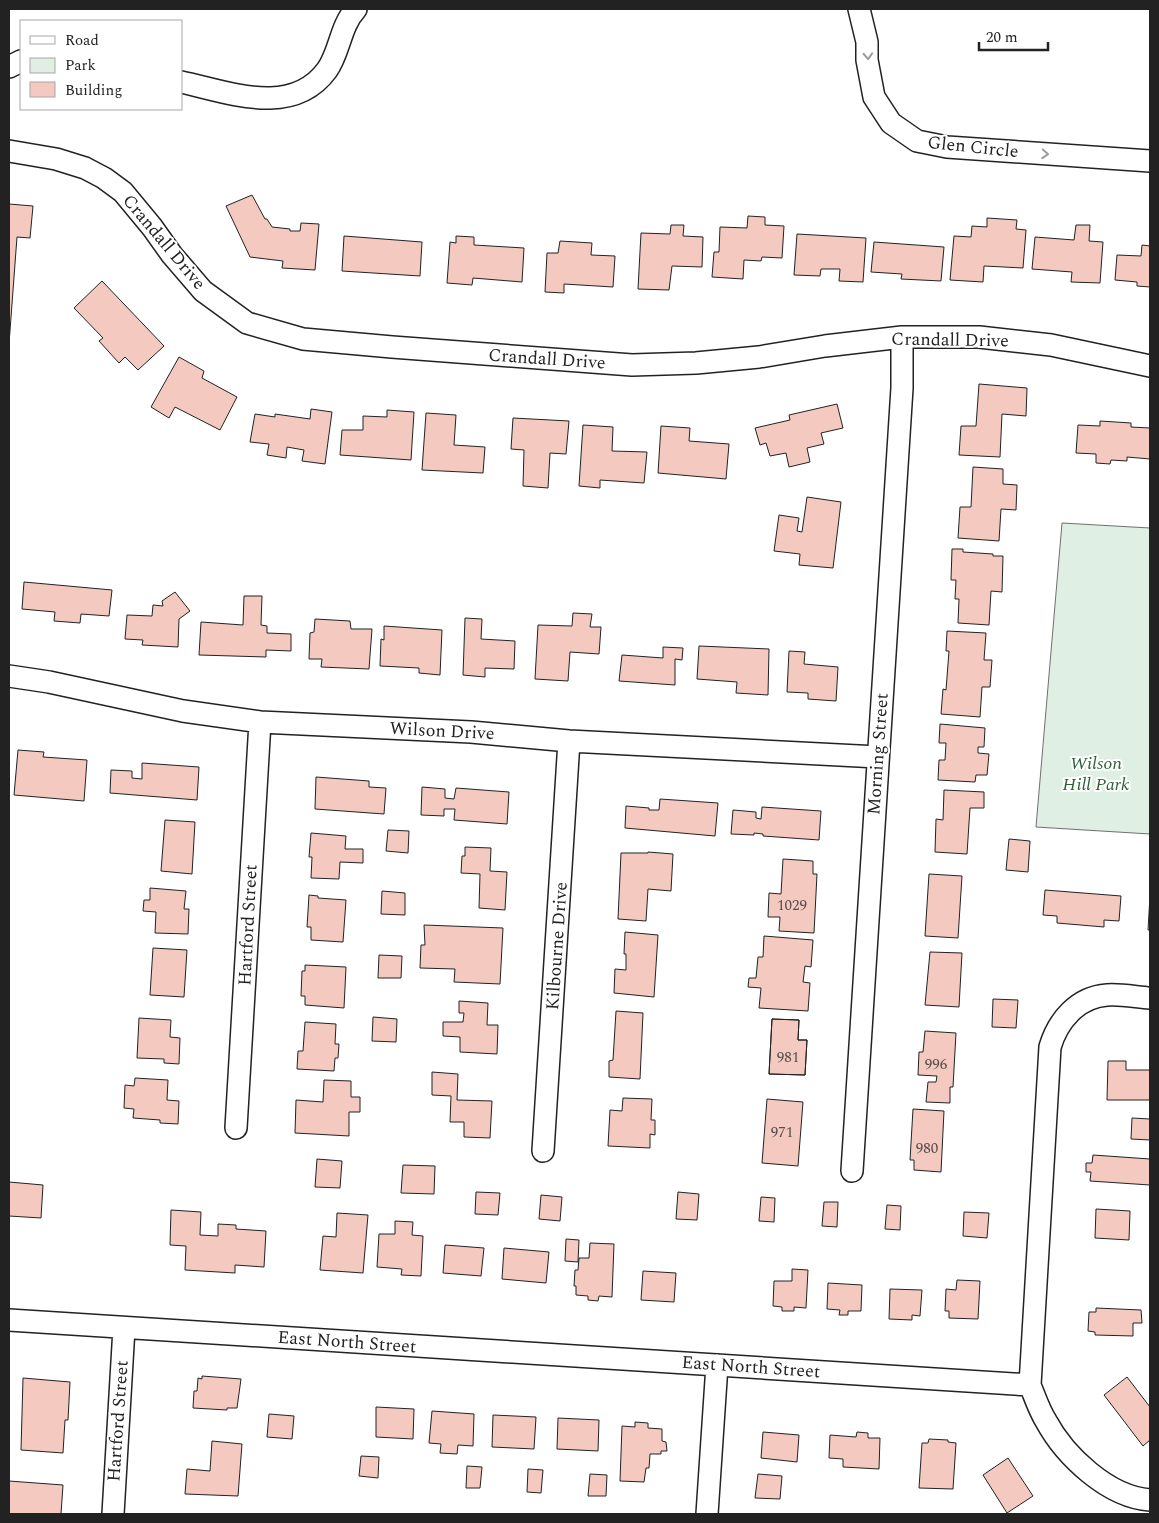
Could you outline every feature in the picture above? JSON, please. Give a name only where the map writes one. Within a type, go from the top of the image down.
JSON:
[{"type":"street","points":[[182,82],[260,99],[280,98],[298,94],[315,83],[327,70],[347,21],[356,9]]},
{"type":"street","name":"Glen Circle","points":[[859,9],[867,42],[867,60],[874,97],[891,123],[917,141],[947,147],[1150,162]]},
{"type":"street","name":"Crandall Drive","points":[[9,151],[56,159],[84,168],[104,178],[123,192],[202,291],[247,322],[303,339],[632,365],[759,357],[825,346],[902,337],[980,337],[1052,345],[1150,366]]},
{"type":"street","name":"Morning Street","points":[[852,1171],[902,388],[902,337]]},
{"type":"street","name":"Wilson Drive","points":[[9,676],[49,682],[183,711],[260,722],[471,732],[569,741],[878,757]]},
{"type":"street","name":"Hartford Street","points":[[236,1128],[260,722]]},
{"type":"street","name":"Kilbourne Drive","points":[[543,1151],[569,741]]},
{"type":"street","points":[[1150,998],[1107,995],[1093,997],[1079,1004],[1065,1017],[1054,1033],[1050,1047],[1030,1385],[1045,1420],[1064,1449],[1087,1471],[1112,1489],[1150,1500]]},
{"type":"street","name":"East North Street","points":[[9,1320],[1030,1385]]},
{"type":"street","name":"Hartford Street","points":[[113,1514],[124,1328]]},
{"type":"street","points":[[707,1514],[717,1365]]},
{"type":"green space","name":"Wilson Hill Park","points":[[1062,523],[1150,528],[1150,834],[1036,827]]},
{"type":"building","points":[[252,195],[265,219],[267,219],[272,227],[300,231],[301,223],[319,224],[315,270],[282,268],[283,261],[250,257],[226,206]]},
{"type":"building","points":[[9,204],[33,206],[30,238],[17,237],[9,344]]},
{"type":"building","points":[[748,216],[765,217],[765,225],[784,226],[782,258],[762,257],[761,261],[744,260],[743,279],[712,277],[714,252],[719,252],[720,227],[747,228]]},
{"type":"building","points":[[987,218],[1017,220],[1016,229],[1026,230],[1023,268],[984,266],[983,282],[950,280],[954,236],[971,237],[972,226],[987,227]]},
{"type":"building","points":[[671,225],[684,225],[683,236],[703,237],[702,267],[672,266],[669,290],[638,289],[641,233],[670,234]]},
{"type":"building","points":[[1076,225],[1090,225],[1089,241],[1103,242],[1100,283],[1071,282],[1072,272],[1032,269],[1035,237],[1074,240]]},
{"type":"building","points":[[797,234],[866,238],[863,282],[839,281],[840,269],[821,269],[820,276],[794,275]]},
{"type":"building","points":[[344,236],[422,242],[420,276],[342,271]]},
{"type":"building","points":[[456,236],[474,237],[474,245],[524,248],[522,282],[473,278],[472,285],[447,283],[450,242],[456,243]]},
{"type":"building","points":[[560,241],[592,243],[591,255],[615,256],[613,287],[564,284],[564,293],[545,292],[547,253],[558,253]]},
{"type":"building","points":[[874,242],[944,247],[941,281],[901,279],[902,274],[871,272]]},
{"type":"building","points":[[1142,245],[1150,246],[1150,287],[1137,286],[1137,282],[1115,280],[1117,255],[1141,256]]},
{"type":"building","points":[[102,281],[164,346],[138,370],[125,357],[119,363],[99,341],[103,338],[74,308]]},
{"type":"building","points":[[179,357],[204,371],[202,378],[237,397],[220,430],[175,407],[169,418],[151,407]]},
{"type":"building","points":[[979,384],[1027,388],[1026,416],[1002,414],[1000,457],[959,455],[961,426],[976,426]]},
{"type":"building","points":[[837,404],[843,428],[821,433],[824,444],[807,448],[810,462],[789,467],[786,453],[770,456],[766,443],[760,445],[755,428],[790,420],[789,415]]},
{"type":"building","points":[[311,409],[332,412],[325,464],[302,461],[304,450],[287,447],[286,458],[267,455],[269,444],[250,442],[255,414],[275,417],[275,414],[310,419]]},
{"type":"building","points":[[387,410],[414,412],[411,460],[340,455],[342,430],[363,430],[363,416],[387,417]]},
{"type":"building","points":[[426,413],[456,415],[454,445],[485,447],[483,473],[422,470]]},
{"type":"building","points":[[513,418],[569,421],[566,454],[550,453],[548,488],[523,486],[524,450],[511,449]]},
{"type":"building","points":[[1100,421],[1131,423],[1131,427],[1150,428],[1150,459],[1127,457],[1127,461],[1111,460],[1110,464],[1096,463],[1096,454],[1076,453],[1078,425],[1100,426]]},
{"type":"building","points":[[583,425],[613,427],[612,451],[647,452],[644,483],[600,480],[600,488],[579,486]]},
{"type":"building","points":[[661,426],[690,428],[689,441],[729,444],[726,479],[658,473]]},
{"type":"building","points":[[973,467],[1003,469],[1003,484],[1017,485],[1016,510],[1001,509],[999,541],[958,538],[960,507],[971,507]]},
{"type":"building","points":[[807,497],[841,502],[833,568],[799,565],[800,554],[774,551],[779,515],[799,518],[797,531],[802,532]]},
{"type":"building","points":[[952,549],[1003,556],[1002,592],[991,591],[989,625],[958,623],[959,599],[955,599],[956,580],[951,580]]},
{"type":"building","points":[[24,582],[112,590],[109,616],[81,614],[80,623],[54,621],[55,612],[22,609]]},
{"type":"building","points":[[175,592],[190,611],[179,619],[178,647],[142,645],[143,640],[125,639],[127,615],[152,616],[153,605],[163,606],[162,601]]},
{"type":"building","points":[[244,596],[262,596],[261,625],[267,626],[267,633],[291,634],[291,651],[266,650],[266,657],[199,655],[201,622],[243,625]]},
{"type":"building","points":[[573,613],[592,614],[590,627],[601,627],[599,654],[570,652],[568,681],[535,679],[538,625],[572,626]]},
{"type":"building","points":[[465,618],[482,619],[481,639],[515,641],[514,669],[485,668],[485,677],[463,675]]},
{"type":"building","points":[[315,619],[350,621],[351,629],[372,629],[369,669],[321,667],[322,659],[309,659],[310,633],[314,632]]},
{"type":"building","points":[[384,626],[442,630],[440,675],[419,673],[419,668],[380,666],[381,639],[384,640]]},
{"type":"building","points":[[947,631],[986,633],[984,660],[992,660],[990,687],[982,687],[980,717],[941,714],[943,689],[946,690],[949,651],[946,651]]},
{"type":"building","points":[[699,646],[769,649],[768,695],[736,693],[737,682],[697,679]]},
{"type":"building","points":[[663,647],[683,648],[682,660],[675,659],[675,685],[619,681],[622,655],[663,658]]},
{"type":"building","points":[[789,651],[805,652],[804,664],[838,667],[836,701],[808,699],[808,693],[787,692]]},
{"type":"building","points":[[940,724],[985,728],[984,747],[978,747],[978,753],[989,754],[987,775],[976,775],[975,782],[938,780],[939,760],[945,760],[946,743],[939,743]]},
{"type":"building","points":[[18,750],[44,752],[43,757],[87,760],[84,801],[14,795]]},
{"type":"building","points":[[142,763],[199,767],[197,800],[110,793],[111,770],[132,771],[132,778],[142,779]]},
{"type":"building","points":[[316,777],[369,781],[369,787],[386,788],[384,814],[315,809]]},
{"type":"building","points":[[422,787],[445,789],[445,798],[454,799],[456,788],[509,792],[507,824],[454,820],[455,809],[444,809],[444,816],[421,815]]},
{"type":"building","points":[[944,790],[984,792],[984,808],[970,808],[967,854],[935,852],[936,819],[943,820]]},
{"type":"building","points":[[660,799],[718,803],[715,836],[625,828],[626,806],[659,810]]},
{"type":"building","points":[[762,807],[821,811],[819,840],[763,836],[763,834],[754,833],[754,835],[731,834],[733,810],[756,812],[756,818],[761,819]]},
{"type":"building","points":[[165,820],[195,822],[192,874],[161,871]]},
{"type":"building","points":[[388,830],[409,831],[408,853],[386,851]]},
{"type":"building","points":[[311,833],[346,836],[345,849],[363,849],[363,863],[340,862],[339,879],[311,878],[312,857],[309,857]]},
{"type":"building","points":[[1009,839],[1030,841],[1028,872],[1006,870]]},
{"type":"building","points":[[465,847],[491,848],[490,871],[507,872],[505,910],[479,908],[480,874],[461,873],[462,856],[465,856]]},
{"type":"building","points":[[648,852],[673,854],[671,891],[648,889],[646,921],[618,919],[621,853]]},
{"type":"building","points":[[783,859],[813,861],[813,874],[817,874],[814,933],[779,931],[780,917],[768,917],[769,893],[781,894]]},
{"type":"building","points":[[929,874],[962,876],[958,938],[925,936]]},
{"type":"building","points":[[150,888],[186,891],[184,909],[189,909],[188,934],[155,933],[156,912],[143,911],[144,900],[150,900]]},
{"type":"building","points":[[1045,890],[1121,896],[1119,921],[1104,920],[1104,927],[1057,923],[1057,916],[1043,915]]},
{"type":"building","points":[[382,891],[405,893],[405,915],[381,914]]},
{"type":"building","points":[[309,895],[318,896],[318,898],[346,900],[343,942],[311,940],[311,927],[307,927]]},
{"type":"building","points":[[1150,896],[1150,930],[1148,930]]},
{"type":"building","points":[[424,925],[503,928],[500,984],[454,982],[455,969],[420,968],[421,945],[425,945]]},
{"type":"building","points":[[625,932],[658,935],[654,997],[614,993],[615,969],[626,970],[626,954],[624,954]]},
{"type":"building","points":[[764,936],[813,940],[811,967],[805,966],[803,982],[810,983],[808,1011],[759,1008],[761,988],[748,987],[749,978],[756,978],[758,957],[763,957]]},
{"type":"building","points":[[153,948],[187,950],[184,997],[150,995]]},
{"type":"building","points":[[930,952],[962,953],[959,1007],[925,1005]]},
{"type":"building","points":[[379,955],[402,956],[401,978],[378,978]]},
{"type":"building","points":[[305,965],[346,967],[344,1008],[305,1005],[305,996],[301,996],[302,971],[305,971]]},
{"type":"building","points":[[993,999],[1018,1000],[1016,1028],[992,1027]]},
{"type":"building","points":[[459,1001],[488,1003],[487,1025],[498,1025],[497,1054],[460,1052],[460,1037],[443,1036],[443,1022],[463,1022],[464,1013],[459,1013]]},
{"type":"building","points":[[616,1011],[643,1013],[640,1079],[609,1077],[609,1061],[613,1060]]},
{"type":"building","points":[[373,1017],[397,1019],[396,1042],[372,1041]]},
{"type":"building","points":[[139,1018],[171,1020],[170,1037],[180,1038],[179,1064],[164,1063],[164,1059],[137,1058]]},
{"type":"building","points":[[772,1019],[799,1020],[798,1040],[807,1040],[805,1075],[769,1074]]},
{"type":"building","points":[[772,1019],[799,1020],[798,1040],[807,1040],[805,1075],[769,1074]]},
{"type":"building","points":[[305,1022],[336,1024],[335,1044],[339,1044],[338,1058],[335,1058],[334,1071],[297,1069],[298,1051],[303,1051]]},
{"type":"building","points":[[925,1031],[956,1033],[953,1087],[950,1087],[950,1103],[926,1102],[928,1082],[936,1082],[937,1076],[918,1075],[919,1052],[923,1052]]},
{"type":"building","points":[[1108,1061],[1126,1061],[1126,1070],[1150,1070],[1150,1100],[1107,1100]]},
{"type":"building","points":[[432,1072],[458,1074],[457,1100],[492,1101],[490,1138],[464,1137],[464,1122],[450,1122],[451,1096],[432,1095]]},
{"type":"building","points":[[135,1078],[168,1080],[167,1100],[179,1101],[178,1124],[160,1123],[160,1120],[133,1118],[134,1109],[124,1108],[125,1085],[134,1086]]},
{"type":"building","points":[[324,1080],[351,1081],[351,1097],[360,1097],[360,1112],[349,1112],[349,1136],[295,1133],[296,1100],[323,1102]]},
{"type":"building","points":[[623,1098],[652,1099],[651,1120],[655,1120],[655,1135],[650,1134],[650,1148],[608,1146],[610,1110],[622,1111]]},
{"type":"building","points":[[767,1099],[803,1102],[798,1166],[762,1163]]},
{"type":"building","points":[[913,1109],[944,1111],[941,1172],[914,1170],[914,1160],[910,1160]]},
{"type":"building","points":[[1132,1118],[1150,1119],[1150,1140],[1131,1139]]},
{"type":"building","points":[[1093,1155],[1150,1159],[1150,1185],[1090,1181],[1091,1172],[1086,1172],[1086,1163],[1092,1163]]},
{"type":"building","points":[[317,1159],[342,1161],[340,1188],[315,1187]]},
{"type":"building","points":[[403,1165],[435,1166],[434,1194],[401,1193]]},
{"type":"building","points":[[9,1182],[43,1185],[41,1218],[9,1216]]},
{"type":"building","points":[[476,1192],[500,1193],[498,1215],[475,1214]]},
{"type":"building","points":[[678,1192],[699,1194],[697,1220],[676,1219]]},
{"type":"building","points":[[541,1195],[562,1197],[560,1221],[539,1219]]},
{"type":"building","points":[[761,1197],[775,1198],[774,1222],[759,1221]]},
{"type":"building","points":[[824,1202],[838,1202],[837,1227],[822,1226]]},
{"type":"building","points":[[887,1205],[901,1206],[900,1230],[885,1229]]},
{"type":"building","points":[[1096,1209],[1130,1211],[1129,1240],[1095,1238]]},
{"type":"building","points":[[171,1210],[201,1212],[200,1235],[218,1236],[218,1224],[236,1225],[236,1229],[266,1231],[264,1267],[235,1265],[235,1273],[185,1270],[186,1246],[170,1245]]},
{"type":"building","points":[[964,1212],[989,1213],[987,1238],[963,1236]]},
{"type":"building","points":[[337,1213],[368,1215],[363,1273],[320,1270],[323,1236],[336,1237]]},
{"type":"building","points":[[395,1221],[413,1222],[412,1235],[423,1236],[421,1276],[401,1275],[402,1269],[377,1267],[379,1234],[395,1234]]},
{"type":"building","points":[[566,1239],[579,1240],[578,1262],[565,1261]]},
{"type":"building","points":[[590,1243],[614,1244],[612,1297],[599,1296],[598,1301],[588,1300],[588,1296],[576,1295],[576,1286],[574,1286],[575,1270],[578,1270],[579,1258],[589,1258]]},
{"type":"building","points":[[445,1245],[484,1248],[481,1276],[443,1273]]},
{"type":"building","points":[[504,1248],[549,1252],[546,1283],[502,1279]]},
{"type":"building","points":[[792,1269],[808,1270],[806,1308],[794,1307],[794,1311],[782,1311],[782,1307],[773,1306],[774,1281],[792,1281]]},
{"type":"building","points":[[643,1271],[676,1273],[674,1302],[641,1300]]},
{"type":"building","points":[[957,1280],[980,1281],[978,1319],[949,1318],[949,1311],[945,1311],[946,1289],[956,1290]]},
{"type":"building","points":[[828,1283],[862,1285],[861,1311],[848,1311],[848,1315],[839,1315],[840,1310],[827,1309]]},
{"type":"building","points":[[890,1289],[922,1290],[920,1316],[912,1315],[912,1320],[889,1319]]},
{"type":"building","points":[[1096,1308],[1141,1310],[1142,1323],[1133,1323],[1133,1336],[1095,1335],[1095,1332],[1088,1331],[1089,1312],[1096,1312]]},
{"type":"building","points":[[202,1376],[241,1379],[237,1408],[227,1408],[227,1410],[193,1408],[194,1391],[197,1391],[198,1378],[202,1379]]},
{"type":"building","points":[[1127,1377],[1150,1407],[1150,1440],[1143,1446],[1104,1395]]},
{"type":"building","points":[[23,1378],[70,1382],[68,1420],[65,1420],[63,1453],[21,1450]]},
{"type":"building","points":[[376,1407],[414,1409],[413,1439],[376,1437]]},
{"type":"building","points":[[432,1411],[474,1414],[473,1446],[458,1445],[457,1454],[440,1453],[441,1444],[429,1443]]},
{"type":"building","points":[[269,1414],[294,1416],[292,1439],[267,1437]]},
{"type":"building","points":[[493,1415],[536,1417],[534,1449],[492,1447]]},
{"type":"building","points":[[558,1418],[599,1420],[598,1451],[557,1449]]},
{"type":"building","points":[[635,1422],[648,1423],[648,1428],[662,1429],[662,1441],[666,1442],[667,1451],[661,1451],[661,1454],[650,1454],[649,1468],[646,1468],[644,1482],[620,1481],[622,1426],[635,1427]]},
{"type":"building","points":[[763,1432],[799,1435],[797,1462],[761,1458]]},
{"type":"building","points":[[857,1432],[868,1433],[868,1438],[880,1438],[879,1469],[843,1467],[843,1459],[829,1458],[830,1435],[856,1437]]},
{"type":"building","points":[[929,1439],[948,1440],[948,1442],[956,1443],[953,1489],[919,1488],[922,1443],[928,1443]]},
{"type":"building","points":[[212,1441],[242,1444],[238,1496],[185,1494],[187,1469],[210,1471]]},
{"type":"building","points":[[361,1456],[379,1457],[378,1478],[359,1476]]},
{"type":"building","points":[[1008,1458],[1033,1496],[1007,1513],[983,1475]]},
{"type":"building","points":[[467,1466],[482,1467],[480,1488],[466,1488]]},
{"type":"building","points":[[528,1469],[543,1470],[541,1493],[527,1492]]},
{"type":"building","points":[[590,1474],[607,1475],[606,1496],[588,1496]]},
{"type":"building","points":[[758,1474],[782,1476],[780,1499],[755,1498]]},
{"type":"building","points":[[9,1481],[63,1485],[61,1514],[9,1514]]}]
